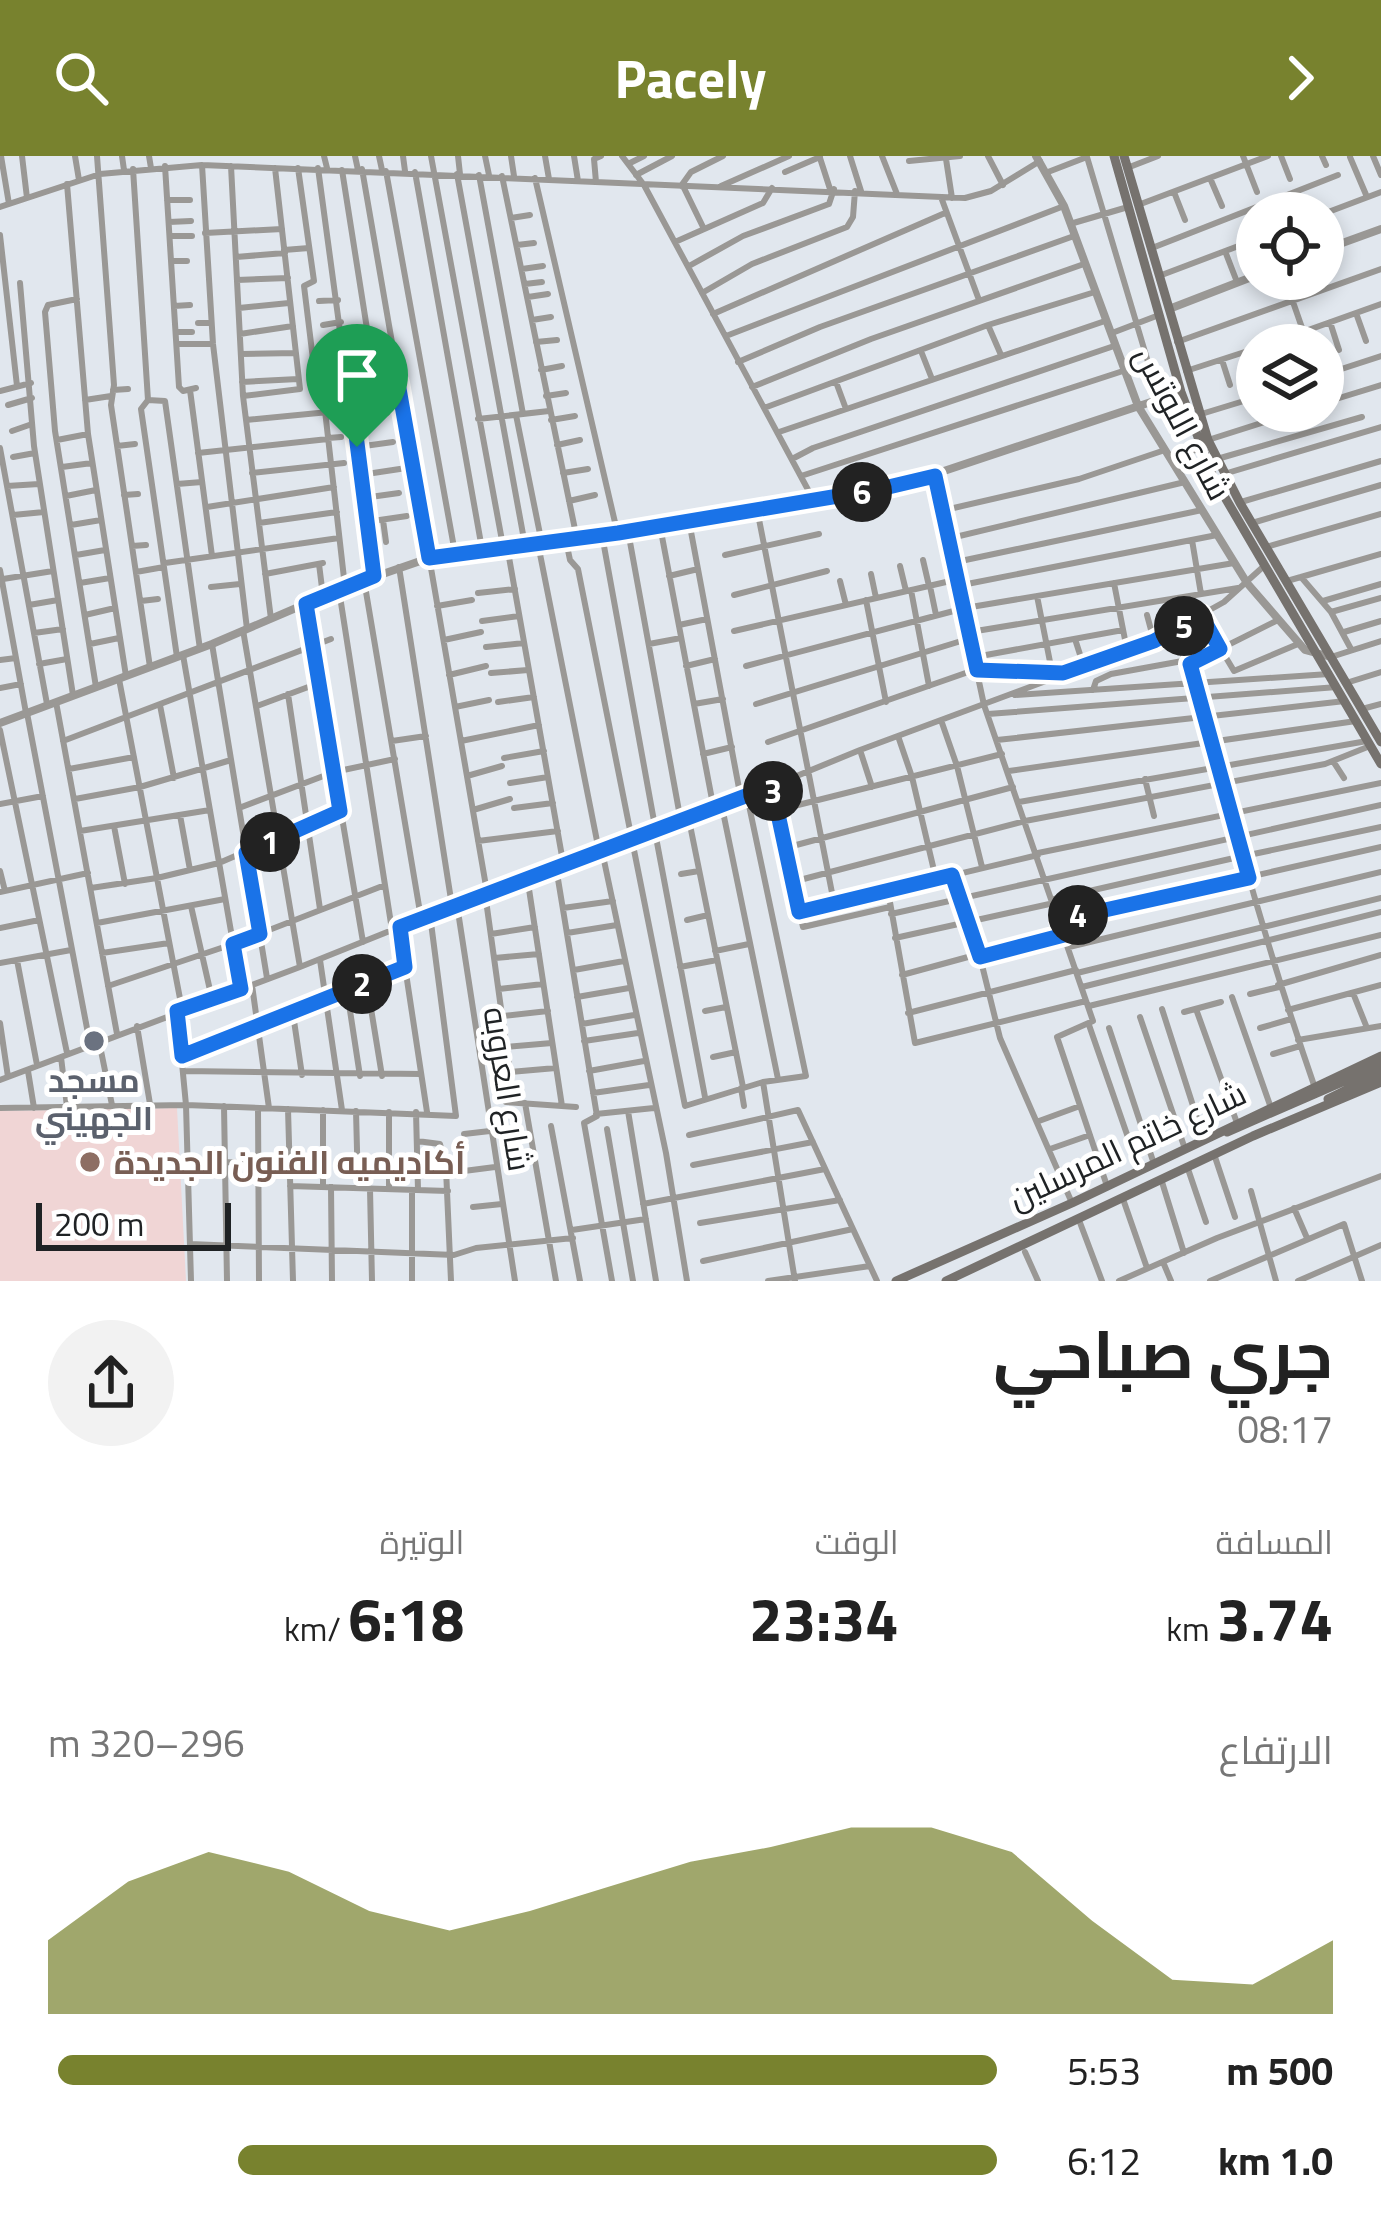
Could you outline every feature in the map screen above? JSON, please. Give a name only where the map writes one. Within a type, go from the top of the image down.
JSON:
[{"type":"main road","points":[[1114,156],[1146,250],[1181,392],[1222,495],[1325,657],[1329,674],[1362,709],[1381,764]]},
{"type":"main road","points":[[1125,162],[1133,206]]},
{"type":"main road","points":[[1146,250],[1158,277],[1163,312],[1186,371],[1204,444],[1286,581],[1345,701],[1373,743]]},
{"type":"main road","points":[[1217,1133],[1243,1129],[1381,1069]]},
{"type":"main road","name":"شارع خاتم المرسلين","points":[[896,1281],[1315,1088],[1381,1069]]},
{"type":"main road","name":"شارع خاتم المرسلين","points":[[951,1280],[1215,1157],[1381,1069]]},
{"type":"main road","points":[[930,1265],[931,1279]]},
{"type":"main road","points":[[896,1281],[907,1281]]},
{"type":"street","points":[[1,156],[5,206],[100,174],[213,161],[231,166],[832,189],[952,198],[979,195],[1003,185],[1038,158]]},
{"type":"street","points":[[27,198],[22,157],[33,156]]},
{"type":"street","points":[[74,156],[79,180]]},
{"type":"street","points":[[97,156],[117,446],[150,667]]},
{"type":"street","points":[[122,156],[129,170],[148,400]]},
{"type":"street","points":[[149,156],[151,168]]},
{"type":"street","points":[[179,156],[182,166]]},
{"type":"street","points":[[247,156],[248,166]]},
{"type":"street","points":[[289,156],[310,248],[314,281],[304,286],[325,412],[366,764],[427,1112]]},
{"type":"street","points":[[0,1108],[150,1104],[453,1116],[458,1112],[394,759],[369,578],[324,156]]},
{"type":"street","points":[[355,156],[473,810],[510,1072],[510,1102],[576,1107]]},
{"type":"street","points":[[379,156],[455,553]]},
{"type":"street","points":[[403,156],[410,171],[482,549]]},
{"type":"street","points":[[431,156],[558,831],[562,908],[596,1114],[584,1123],[612,1281]]},
{"type":"street","points":[[458,156],[525,545]]},
{"type":"street","points":[[484,156],[540,544],[675,1198],[687,1281]]},
{"type":"street","points":[[511,156],[514,176]]},
{"type":"street","points":[[545,156],[549,179]]},
{"type":"street","points":[[574,156],[578,181]]},
{"type":"street","points":[[596,182],[594,159],[601,156]]},
{"type":"street","points":[[622,156],[644,185],[813,499]]},
{"type":"street","points":[[628,164],[644,156]]},
{"type":"street","points":[[636,175],[672,156]]},
{"type":"street","points":[[682,186],[692,172],[723,156]]},
{"type":"street","points":[[719,187],[789,156]]},
{"type":"street","points":[[688,266],[743,236],[830,204],[832,189],[820,156],[785,172]]},
{"type":"street","points":[[702,293],[752,264],[847,227],[854,217],[858,191],[850,156]]},
{"type":"street","points":[[882,156],[897,194]]},
{"type":"street","points":[[914,159],[960,156]]},
{"type":"street","points":[[988,156],[1003,185]]},
{"type":"street","points":[[1125,162],[1158,156]]},
{"type":"street","points":[[1070,224],[1174,192],[1245,160],[1268,156]]},
{"type":"street","points":[[1281,156],[1291,179]]},
{"type":"street","points":[[1322,156],[1326,165]]},
{"type":"street","points":[[1372,156],[1381,175]]},
{"type":"street","points":[[946,157],[952,198]]},
{"type":"street","points":[[1048,172],[1089,157],[1160,399]]},
{"type":"street","points":[[1350,157],[1367,197]]},
{"type":"street","name":"شارع اللوتس","points":[[1038,158],[1064,206],[1138,406],[1244,585],[1298,644],[1325,657]]},
{"type":"street","points":[[1245,160],[1258,192]]},
{"type":"street","points":[[202,165],[211,323],[229,503],[251,671],[300,967]]},
{"type":"street","points":[[165,166],[179,387],[193,389],[212,556]]},
{"type":"street","points":[[231,166],[243,396],[271,619]]},
{"type":"street","points":[[243,396],[299,391],[275,168]]},
{"type":"street","points":[[342,169],[376,386]]},
{"type":"street","points":[[502,176],[569,501],[570,560],[578,568],[682,1103],[687,1106],[764,1082],[804,1078],[806,1073],[732,747],[689,520]]},
{"type":"street","points":[[1296,192],[1338,176]]},
{"type":"street","points":[[535,178],[649,644],[744,1106]]},
{"type":"street","points":[[1210,178],[1222,206]]},
{"type":"street","points":[[68,184],[88,434],[127,717],[179,1010],[191,1281]]},
{"type":"street","points":[[682,186],[704,230]]},
{"type":"street","points":[[674,242],[764,202],[772,188]]},
{"type":"street","points":[[1174,192],[1185,220]]},
{"type":"street","points":[[1344,206],[1381,192]]},
{"type":"street","points":[[941,197],[979,300]]},
{"type":"street","points":[[167,200],[190,200]]},
{"type":"street","points":[[725,337],[1064,206]]},
{"type":"street","points":[[713,314],[945,213]]},
{"type":"street","points":[[512,218],[530,215]]},
{"type":"street","points":[[1146,250],[1236,215]]},
{"type":"street","points":[[169,221],[191,221]]},
{"type":"street","points":[[205,233],[282,229]]},
{"type":"street","points":[[1344,242],[1381,229]]},
{"type":"street","points":[[0,235],[17,386]]},
{"type":"street","points":[[170,236],[192,236]]},
{"type":"street","points":[[739,362],[803,333],[1074,236]]},
{"type":"street","points":[[517,245],[533,243]]},
{"type":"street","points":[[1158,277],[1236,247]]},
{"type":"street","points":[[236,257],[310,248]]},
{"type":"street","points":[[1225,251],[1236,278]]},
{"type":"street","points":[[171,261],[187,261]]},
{"type":"street","points":[[752,387],[1084,264]]},
{"type":"street","points":[[522,269],[543,266]]},
{"type":"street","points":[[1344,282],[1381,269]]},
{"type":"street","points":[[323,276],[334,275]]},
{"type":"street","points":[[237,280],[287,278]]},
{"type":"street","points":[[525,284],[542,282]]},
{"type":"street","points":[[20,283],[35,454],[74,695]]},
{"type":"street","points":[[1109,334],[1236,284]]},
{"type":"street","points":[[764,409],[988,325],[1094,292]]},
{"type":"street","points":[[528,297],[548,294]]},
{"type":"street","points":[[76,299],[45,308],[57,440],[96,687]]},
{"type":"street","points":[[319,302],[338,300]]},
{"type":"street","points":[[1177,343],[1293,300],[1301,324]]},
{"type":"street","points":[[239,308],[290,303]]},
{"type":"street","points":[[1324,324],[1381,304]]},
{"type":"street","points":[[174,305],[190,305]]},
{"type":"street","points":[[1356,313],[1366,341]]},
{"type":"street","points":[[532,320],[551,317]]},
{"type":"street","points":[[778,433],[1105,321]]},
{"type":"street","points":[[322,325],[341,322]]},
{"type":"street","points":[[198,323],[211,323]]},
{"type":"street","points":[[988,325],[1001,355]]},
{"type":"street","points":[[240,334],[293,326]]},
{"type":"street","points":[[176,332],[192,332]]},
{"type":"street","points":[[0,334],[11,333]]},
{"type":"street","points":[[536,342],[557,340]]},
{"type":"street","points":[[177,344],[213,344]]},
{"type":"street","points":[[792,459],[1114,346]]},
{"type":"street","points":[[921,351],[932,379]]},
{"type":"street","points":[[241,354],[296,353]]},
{"type":"street","points":[[313,356],[327,355]]},
{"type":"street","points":[[1186,371],[1236,355]]},
{"type":"street","points":[[1344,368],[1381,356]]},
{"type":"street","points":[[1222,360],[1230,385]]},
{"type":"street","points":[[542,370],[562,366]]},
{"type":"street","points":[[801,476],[1123,371]]},
{"type":"street","points":[[315,373],[330,372]]},
{"type":"street","points":[[242,382],[299,379]]},
{"type":"street","points":[[836,382],[846,409]]},
{"type":"street","points":[[0,391],[31,383]]},
{"type":"street","points":[[350,388],[398,383]]},
{"type":"street","points":[[1344,397],[1381,385]]},
{"type":"street","points":[[85,400],[128,389]]},
{"type":"street","points":[[68,1107],[64,1054],[0,727],[342,588],[429,558],[623,532],[935,476],[1181,392]]},
{"type":"street","points":[[546,396],[566,393]]},
{"type":"street","points":[[8,405],[32,398]]},
{"type":"street","points":[[200,649],[165,400],[148,400],[142,409],[163,565],[241,989]]},
{"type":"street","points":[[1198,416],[1236,404]]},
{"type":"street","points":[[246,421],[339,411]]},
{"type":"street","points":[[353,418],[388,413]]},
{"type":"street","points":[[478,419],[520,414],[575,416]]},
{"type":"street","points":[[1217,459],[1362,417]]},
{"type":"street","points":[[12,431],[32,424]]},
{"type":"street","points":[[1224,474],[1381,428]]},
{"type":"street","points":[[945,510],[1239,432]]},
{"type":"street","points":[[57,440],[88,434]]},
{"type":"street","points":[[198,453],[341,436]]},
{"type":"street","points":[[557,445],[580,440]]},
{"type":"street","points":[[357,447],[393,442]]},
{"type":"street","points":[[117,446],[135,444]]},
{"type":"street","points":[[0,448],[39,664],[64,741],[117,1034]]},
{"type":"street","points":[[14,457],[35,454]]},
{"type":"street","points":[[1240,502],[1381,461]]},
{"type":"street","points":[[62,467],[92,463]]},
{"type":"street","points":[[252,473],[344,463]]},
{"type":"street","points":[[361,475],[412,467]]},
{"type":"street","points":[[563,473],[589,469]]},
{"type":"street","points":[[935,476],[986,710],[1060,920],[1140,1171]]},
{"type":"street","points":[[177,484],[202,482]]},
{"type":"street","points":[[951,538],[1185,482]]},
{"type":"street","points":[[7,486],[40,484]]},
{"type":"street","points":[[1252,524],[1381,485]]},
{"type":"street","points":[[206,507],[334,488]]},
{"type":"street","points":[[66,496],[96,490]]},
{"type":"street","points":[[363,498],[399,493]]},
{"type":"street","points":[[124,495],[138,494]]},
{"type":"street","points":[[569,501],[595,495]]},
{"type":"street","points":[[757,509],[834,903]]},
{"type":"street","points":[[956,562],[1202,510]]},
{"type":"street","points":[[13,515],[44,512]]},
{"type":"street","points":[[259,524],[337,512]]},
{"type":"street","points":[[1266,547],[1381,514]]},
{"type":"street","points":[[366,522],[407,516]]},
{"type":"street","points":[[71,525],[101,520]]},
{"type":"street","points":[[382,520],[386,542]]},
{"type":"street","points":[[660,526],[703,754],[778,1079]]},
{"type":"street","points":[[725,555],[819,534]]},
{"type":"street","points":[[602,535],[705,1097]]},
{"type":"street","points":[[734,631],[929,586],[1217,535]]},
{"type":"street","points":[[136,572],[339,538]]},
{"type":"street","points":[[1192,540],[1202,594]]},
{"type":"street","points":[[132,546],[146,545]]},
{"type":"street","points":[[76,555],[106,550]]},
{"type":"street","points":[[1286,581],[1381,554]]},
{"type":"street","points":[[922,560],[936,615]]},
{"type":"street","points":[[746,666],[965,608],[1234,563]]},
{"type":"street","points":[[265,574],[321,564],[323,596]]},
{"type":"street","points":[[900,566],[917,620],[929,686]]},
{"type":"street","points":[[986,710],[1050,676],[1172,633],[1264,566]]},
{"type":"street","name":"شارع العروبه","points":[[400,567],[514,1281]]},
{"type":"street","points":[[669,576],[698,569]]},
{"type":"street","points":[[53,571],[1,577],[3,604],[71,950],[112,1106]]},
{"type":"street","points":[[734,595],[826,571]]},
{"type":"street","points":[[871,574],[877,598]]},
{"type":"street","points":[[1301,577],[1331,612],[1351,650]]},
{"type":"street","points":[[80,584],[110,578]]},
{"type":"street","points":[[840,581],[846,605]]},
{"type":"street","points":[[1114,583],[1127,650]]},
{"type":"street","points":[[212,587],[239,584]]},
{"type":"street","points":[[1323,601],[1381,584]]},
{"type":"street","points":[[756,704],[970,635],[1244,585]]},
{"type":"street","points":[[437,606],[514,589]]},
{"type":"street","points":[[1037,596],[1052,694]]},
{"type":"street","points":[[141,601],[158,598]]},
{"type":"street","points":[[1331,612],[1381,598]]},
{"type":"street","points":[[29,605],[58,600]]},
{"type":"street","points":[[866,600],[886,702]]},
{"type":"street","points":[[306,604],[363,942]]},
{"type":"street","points":[[85,615],[115,608]]},
{"type":"street","points":[[1147,615],[1154,641]]},
{"type":"street","points":[[1201,615],[1232,670],[1298,644]]},
{"type":"street","points":[[482,621],[519,616]]},
{"type":"street","points":[[679,626],[707,619]]},
{"type":"street","points":[[1093,692],[1096,681],[1111,674],[1189,662],[1277,620]]},
{"type":"street","points":[[1343,632],[1381,621]]},
{"type":"street","points":[[34,633],[63,629]]},
{"type":"street","points":[[975,657],[1123,630]]},
{"type":"street","points":[[0,632],[10,631]]},
{"type":"street","points":[[443,640],[481,632]]},
{"type":"street","points":[[1172,633],[1189,662],[1207,717],[1271,964],[1315,1088]]},
{"type":"street","points":[[89,644],[119,638]]},
{"type":"street","points":[[649,644],[681,638]]},
{"type":"street","points":[[64,741],[331,639]]},
{"type":"street","points":[[1075,639],[1084,667]]},
{"type":"street","points":[[1325,657],[1381,641]]},
{"type":"street","points":[[212,644],[267,980]]},
{"type":"street","points":[[486,646],[524,644]]},
{"type":"street","points":[[0,660],[16,658]]},
{"type":"street","points":[[39,664],[67,659]]},
{"type":"street","points":[[686,666],[715,659]]},
{"type":"street","points":[[768,742],[977,669],[1050,676]]},
{"type":"street","points":[[449,674],[528,670]]},
{"type":"street","points":[[0,1023],[4,1078],[941,720],[986,710],[1341,685],[1381,672]]},
{"type":"street","points":[[1005,696],[1329,674]]},
{"type":"street","points":[[257,706],[320,683]]},
{"type":"street","points":[[0,688],[21,684]]},
{"type":"street","points":[[288,694],[320,909]]},
{"type":"street","points":[[455,706],[534,697]]},
{"type":"street","points":[[694,704],[722,699]]},
{"type":"street","points":[[997,740],[1345,701]]},
{"type":"street","points":[[1362,709],[1381,704]]},
{"type":"street","points":[[160,705],[174,778]]},
{"type":"street","points":[[941,720],[982,868]]},
{"type":"street","points":[[1008,771],[1356,721]]},
{"type":"street","points":[[461,741],[538,725]]},
{"type":"street","points":[[392,741],[426,736]]},
{"type":"street","points":[[898,736],[936,879]]},
{"type":"street","points":[[792,882],[1025,821],[1333,760],[1373,743]]},
{"type":"street","points":[[1018,802],[1373,743]]},
{"type":"street","points":[[703,754],[732,747]]},
{"type":"street","points":[[860,750],[872,787]]},
{"type":"street","points":[[467,776],[544,751]]},
{"type":"street","points":[[777,811],[1002,754]]},
{"type":"street","points":[[69,769],[134,757]]},
{"type":"street","points":[[238,808],[334,772],[394,759]]},
{"type":"street","points":[[75,799],[140,787],[231,760]]},
{"type":"street","points":[[1333,760],[1343,778]]},
{"type":"street","points":[[510,783],[548,777]]},
{"type":"street","points":[[1145,778],[1154,816]]},
{"type":"street","points":[[799,912],[1037,854],[1381,783]]},
{"type":"street","points":[[772,786],[802,926],[960,898],[1381,805]]},
{"type":"street","points":[[785,848],[1013,787]]},
{"type":"street","points":[[1080,790],[1083,808]]},
{"type":"street","points":[[0,804],[43,796]]},
{"type":"street","points":[[473,810],[511,799]]},
{"type":"street","points":[[514,808],[553,803]]},
{"type":"street","points":[[80,831],[210,810]]},
{"type":"street","points":[[91,888],[219,863],[340,811]]},
{"type":"street","points":[[181,814],[190,871]]},
{"type":"street","points":[[114,826],[125,884]]},
{"type":"street","points":[[895,938],[1381,827]]},
{"type":"street","points":[[478,841],[558,831]]},
{"type":"street","points":[[1060,920],[1381,848]]},
{"type":"street","points":[[0,871],[2,892],[88,873]]},
{"type":"street","points":[[681,874],[699,871]]},
{"type":"street","points":[[1069,947],[1381,872]]},
{"type":"street","points":[[952,875],[980,955],[997,1026],[1072,1203]]},
{"type":"street","points":[[527,876],[562,1106]]},
{"type":"street","points":[[108,986],[202,956],[385,885]]},
{"type":"street","points":[[888,891],[913,1041],[920,1044],[1381,935]]},
{"type":"street","points":[[908,1013],[1381,898]]},
{"type":"street","points":[[97,923],[225,899]]},
{"type":"street","points":[[562,908],[613,901]]},
{"type":"street","points":[[191,906],[212,999]]},
{"type":"street","points":[[1082,987],[1381,912]]},
{"type":"street","points":[[687,920],[707,915]]},
{"type":"street","points":[[0,928],[39,920]]},
{"type":"street","points":[[567,933],[617,925]]},
{"type":"street","points":[[490,934],[535,927]]},
{"type":"street","points":[[901,975],[1064,935]]},
{"type":"street","points":[[102,953],[169,943]]},
{"type":"street","points":[[680,967],[749,944]]},
{"type":"street","points":[[0,963],[71,950]]},
{"type":"street","points":[[494,958],[539,954]]},
{"type":"street","points":[[1250,994],[1381,955]]},
{"type":"street","points":[[320,959],[342,1110]]},
{"type":"street","points":[[17,960],[38,1065]]},
{"type":"street","points":[[573,970],[624,961]]},
{"type":"street","points":[[182,1056],[405,967]]},
{"type":"street","points":[[366,983],[382,1076]]},
{"type":"street","points":[[498,988],[543,984]]},
{"type":"street","points":[[252,985],[269,1108]]},
{"type":"street","points":[[1260,1028],[1381,985]]},
{"type":"street","points":[[577,997],[629,988]]},
{"type":"street","points":[[347,991],[359,1076]]},
{"type":"street","points":[[1353,992],[1367,1028]]},
{"type":"street","points":[[1232,997],[1270,1108]]},
{"type":"street","points":[[1184,1012],[1221,1002]]},
{"type":"street","points":[[706,1011],[727,1007]]},
{"type":"street","points":[[1196,1009],[1237,1123]]},
{"type":"street","points":[[1162,1010],[1204,1140]]},
{"type":"street","points":[[502,1016],[548,1011]]},
{"type":"street","points":[[293,1013],[302,1076]]},
{"type":"street","points":[[582,1024],[634,1015]]},
{"type":"street","points":[[1140,1017],[1185,1149]]},
{"type":"street","points":[[1090,1024],[1057,1037],[1107,1186]]},
{"type":"street","points":[[137,1026],[150,1104]]},
{"type":"street","points":[[1273,1054],[1299,1043],[1381,1026]]},
{"type":"street","points":[[1109,1028],[1154,1164]]},
{"type":"street","points":[[584,1041],[638,1033]]},
{"type":"street","points":[[506,1046],[553,1043]]},
{"type":"street","points":[[713,1057],[736,1052]]},
{"type":"street","points":[[589,1071],[644,1061]]},
{"type":"street","points":[[510,1072],[556,1068]]},
{"type":"street","points":[[28,1069],[34,1108]]},
{"type":"street","points":[[183,1071],[421,1074]]},
{"type":"street","points":[[764,1082],[795,1278]]},
{"type":"street","points":[[593,1093],[649,1084]]},
{"type":"street","points":[[526,1103],[556,1281]]},
{"type":"street","points":[[224,1106],[226,1281]]},
{"type":"street","points":[[1039,1121],[1080,1106]]},
{"type":"street","points":[[258,1108],[259,1281]]},
{"type":"street","points":[[288,1108],[293,1281]]},
{"type":"street","points":[[596,1114],[654,1108]]},
{"type":"street","points":[[689,1135],[795,1109],[877,1281]]},
{"type":"street","points":[[323,1110],[332,1281]]},
{"type":"street","points":[[356,1111],[358,1188]]},
{"type":"street","points":[[628,1111],[656,1281]]},
{"type":"street","points":[[389,1112],[389,1189]]},
{"type":"street","points":[[412,1281],[416,1112]]},
{"type":"street","points":[[551,1126],[580,1281]]},
{"type":"street","points":[[607,1129],[633,1281]]},
{"type":"street","points":[[464,1133],[490,1131]]},
{"type":"street","points":[[1050,1149],[1090,1135]]},
{"type":"street","points":[[417,1142],[440,1142],[448,1191],[451,1281]]},
{"type":"street","points":[[693,1165],[813,1142]]},
{"type":"street","points":[[1215,1157],[1235,1216]]},
{"type":"street","points":[[225,1162],[290,1166]]},
{"type":"street","points":[[464,1171],[495,1167]]},
{"type":"street","points":[[644,1204],[825,1169]]},
{"type":"street","points":[[1188,1169],[1206,1222]]},
{"type":"street","points":[[1120,1281],[1381,1175]]},
{"type":"street","points":[[1162,1182],[1184,1252]]},
{"type":"street","points":[[290,1186],[448,1191]]},
{"type":"street","points":[[370,1189],[373,1281]]},
{"type":"street","points":[[1251,1191],[1276,1281]]},
{"type":"street","points":[[1123,1199],[1147,1268]]},
{"type":"street","points":[[700,1223],[840,1200]]},
{"type":"street","points":[[473,1208],[502,1204]]},
{"type":"street","points":[[1294,1208],[1308,1239]]},
{"type":"street","points":[[190,1244],[450,1255],[549,1241],[603,1225],[646,1219]]},
{"type":"street","points":[[1079,1220],[1102,1281]]},
{"type":"street","points":[[1210,1281],[1344,1224],[1362,1281]]},
{"type":"street","points":[[704,1261],[853,1229]]},
{"type":"street","points":[[1298,1281],[1381,1245]]},
{"type":"street","points":[[1025,1252],[1038,1281]]},
{"type":"street","points":[[1163,1262],[1171,1281]]},
{"type":"street","points":[[769,1281],[870,1265]]},
{"type":"shaded area","name":"أكاديميه الفنون الجديدة","points":[[177,1108],[186,1281],[0,1281],[0,1111]]},
{"type":"place","name":"مسجد الجهيني","points":[[94,1041]]},
{"type":"place","name":"أكاديميه الفنون الجديدة","points":[[90,1162]]},
{"type":"route","points":[[398,383],[429,558],[618,533],[935,476],[977,670],[1063,673],[1154,641],[1201,615],[1220,649],[1190,664],[1249,878],[1060,920],[1064,935],[980,957],[952,875],[799,912],[772,786],[400,927],[405,967],[182,1056],[177,1011],[241,989],[233,944],[260,934],[246,853],[340,811],[306,604],[374,576],[357,447],[350,388],[398,383]]}]
